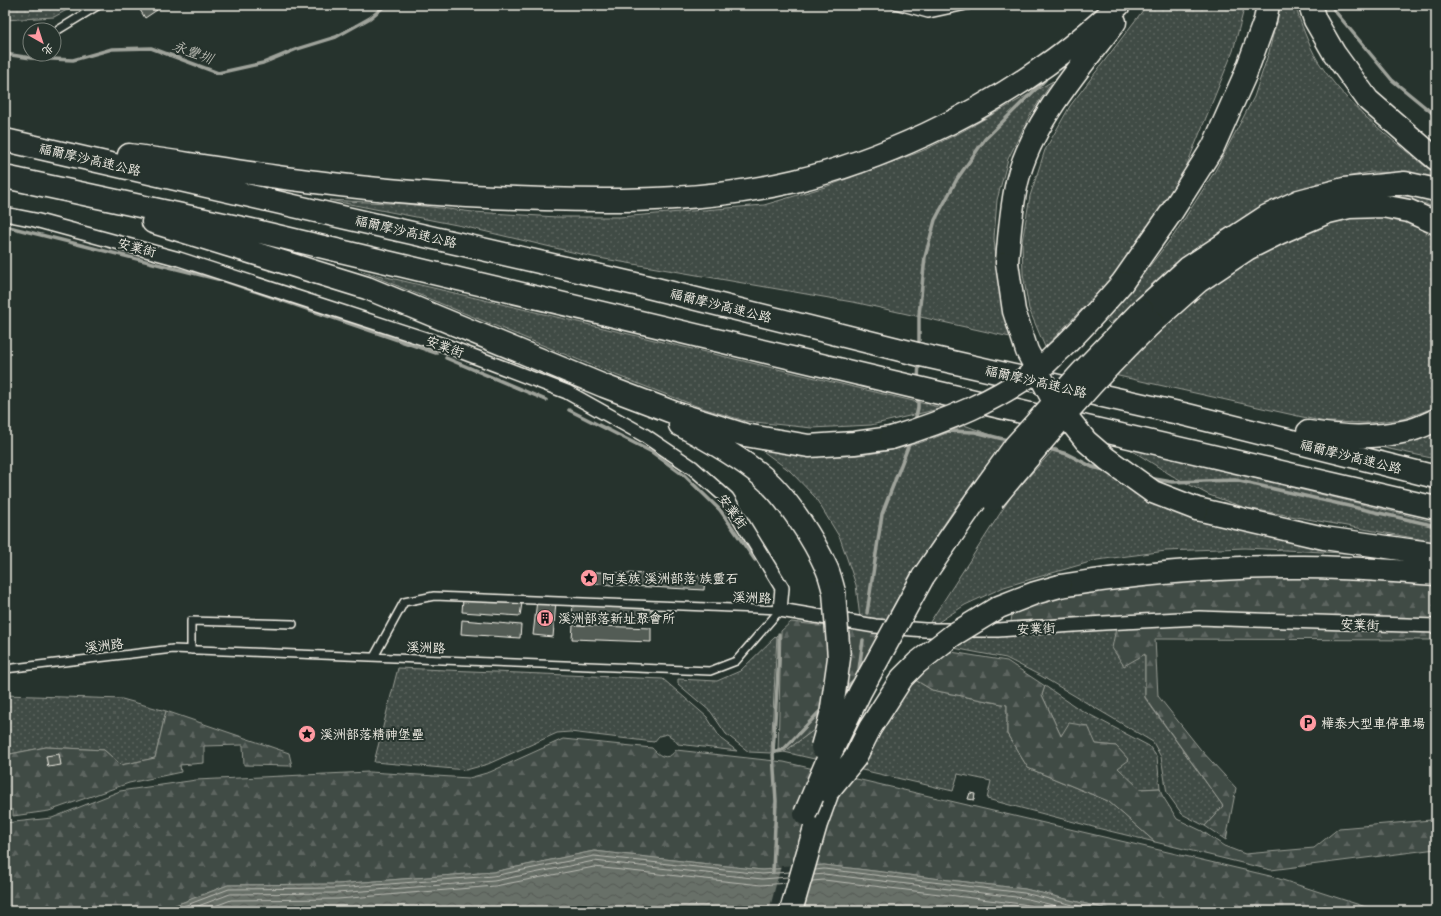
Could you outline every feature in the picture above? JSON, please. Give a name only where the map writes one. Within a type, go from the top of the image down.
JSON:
[{"type":"highway","points":[[5,137],[317,183],[424,193],[487,198],[589,201],[673,199],[712,196],[796,181],[827,172],[868,158],[928,133],[1002,94],[1046,65],[1092,29],[1119,5]]},
{"type":"highway","points":[[1128,5],[1068,82],[1043,120],[1027,153],[1017,181],[1010,221],[1007,263],[1014,311],[1027,351],[1052,398],[1086,441],[1152,492],[1197,509],[1324,538],[1436,554]]},
{"type":"highway","points":[[13,179],[367,288],[604,386],[675,413],[745,435],[809,446],[854,443],[891,438],[930,426],[964,412],[1004,392],[1045,364],[1087,324],[1122,282],[1171,213],[1213,147],[1245,75],[1265,20],[1268,5]]},
{"type":"highway","points":[[1310,5],[1315,20],[1334,53],[1368,100],[1436,159]]},
{"type":"highway","name":"福爾摩沙高速公路","points":[[5,140],[644,286],[921,355],[1183,414],[1436,477]]},
{"type":"highway","points":[[13,179],[264,233],[923,390],[1436,508]]},
{"type":"highway","points":[[804,814],[831,752],[860,692],[928,581],[980,505],[1131,342],[1147,316],[1188,268],[1267,216],[1299,201],[1344,189],[1397,183],[1405,183],[1436,190]]},
{"type":"highway","points":[[1147,316],[1247,249],[1279,232],[1328,212],[1349,207],[1382,206],[1409,211],[1436,223]]},
{"type":"highway","points":[[604,386],[705,438],[739,458],[764,478],[786,501],[802,524],[828,570],[834,592],[839,658],[831,715],[811,783],[777,911]]},
{"type":"highway","points":[[1183,414],[1336,437],[1369,437],[1408,431],[1436,420]]},
{"type":"highway","points":[[828,791],[856,758],[870,728],[902,678],[917,663],[953,635],[999,607],[1035,593],[1060,586],[1118,577],[1204,570],[1294,566],[1436,574]]},
{"type":"highway","points":[[791,911],[816,824],[828,791],[881,676],[928,581]]},
{"type":"street","name":"安業街","points":[[5,214],[35,220],[179,259],[444,345],[567,392],[650,439],[693,468],[727,498],[782,588],[780,610],[875,626],[926,630],[998,630],[1199,618],[1436,626]]},
{"type":"lane","points":[[62,28],[100,5]]},
{"type":"lane","points":[[895,5],[928,14],[970,5]]},
{"type":"lane","name":"溪洲路","points":[[374,657],[404,602],[434,596],[780,610]]},
{"type":"lane","name":"溪洲路","points":[[5,669],[173,649],[710,671],[736,661],[780,610]]},
{"type":"lane","points":[[191,650],[191,621],[293,624]]},
{"type":"green space","points":[[5,5],[76,5],[54,17],[5,20]]},
{"type":"green space","points":[[1147,5],[1245,5],[1233,51],[1184,172],[1148,228],[1114,276],[1045,347],[1029,309],[1023,274],[1022,242],[1030,196],[1045,150],[1070,106]]},
{"type":"green space","points":[[1280,5],[1295,5],[1314,54],[1343,94],[1372,123],[1436,175],[1436,177],[1413,173],[1371,172],[1318,183],[1266,205],[1220,232],[1166,273],[1110,324],[1104,318],[1134,286],[1174,235],[1215,171],[1254,97],[1269,52]]},
{"type":"green space","points":[[1053,81],[1030,115],[1008,159],[997,200],[994,238],[997,271],[1010,337],[858,303],[593,257],[462,226],[329,200],[406,204],[473,212],[557,217],[620,217],[764,205],[825,187],[922,151],[961,132]]},
{"type":"green space","points":[[1394,195],[1432,199],[1436,201],[1436,209],[1426,204]]},
{"type":"green space","points":[[1372,215],[1410,220],[1436,233],[1436,407],[1403,419],[1367,423],[1325,422],[1114,375],[1147,342],[1199,295],[1251,258],[1334,219]]},
{"type":"green space","points":[[361,271],[943,408],[871,425],[812,428],[745,421],[699,407],[618,376]]},
{"type":"green space","points":[[964,425],[1005,440],[955,508],[909,577],[859,670],[862,635],[856,585],[840,538],[815,497],[790,471],[756,446],[813,455],[852,456],[891,450],[929,440]]},
{"type":"green space","points":[[1436,433],[1436,459],[1380,447],[1419,440]]},
{"type":"green space","points":[[1055,448],[1091,468],[1108,472],[1124,481],[1141,497],[1205,523],[1362,554],[1245,548],[1166,551],[1097,560],[1004,587],[965,605],[934,625],[919,639],[1012,495]]},
{"type":"green space","points":[[1128,448],[1436,522],[1436,542],[1246,508],[1209,495],[1171,475]]},
{"type":"green space","points":[[1290,570],[1436,579],[1436,621],[1203,612],[1011,622],[1013,607],[1098,583]]},
{"type":"green space","points":[[791,622],[885,633],[840,723],[822,724],[784,752],[778,753],[781,631]]},
{"type":"green space","points":[[1208,623],[1436,631],[1436,640],[1155,639],[1158,696],[1201,750],[1236,788],[1226,840],[1205,826],[1223,806],[1145,697],[1145,654],[1124,666],[1112,648],[1116,628]]},
{"type":"green space","points":[[1116,628],[1145,653],[1145,698],[1223,806],[1205,826],[1182,814],[1167,793],[1161,757],[1153,742],[1041,676],[1006,658],[943,646],[962,631]]},
{"type":"green space","points":[[777,635],[771,753],[749,752],[726,734],[711,712],[678,684],[678,679],[717,681],[740,671]]},
{"type":"green space","points":[[939,650],[1007,661],[1045,686],[1042,695],[1061,736],[1069,723],[1088,726],[1096,744],[1116,746],[1129,760],[1118,768],[1140,789],[1160,788],[1162,795],[1177,819],[1202,831],[1224,846],[1245,854],[1314,848],[1339,828],[1431,820],[1436,821],[1436,849],[1271,870],[1155,842],[1108,801],[1028,768],[1007,734],[1007,705],[932,690],[912,678]]},
{"type":"green space","points":[[398,668],[663,679],[707,717],[721,739],[737,751],[678,744],[667,734],[659,736],[654,742],[570,732],[557,733],[488,764],[466,770],[374,762]]},
{"type":"green space","points":[[912,678],[932,690],[1007,705],[1007,734],[1028,768],[1108,801],[1155,842],[987,799],[991,781],[958,774],[953,791],[784,752],[851,701],[887,714]]},
{"type":"green space","points":[[1045,686],[1079,709],[1149,746],[1157,757],[1160,788],[1140,789],[1117,768],[1128,759],[1116,746],[1096,744],[1061,736],[1042,695]]},
{"type":"green space","points":[[5,695],[122,699],[166,711],[155,758],[121,765],[104,750],[46,747],[5,755]]},
{"type":"green space","points":[[166,711],[289,753],[292,766],[244,765],[243,745],[204,746],[204,763],[180,765],[181,772],[129,783],[49,811],[13,816],[13,810],[5,810],[5,755],[46,747],[104,750],[121,765],[155,758]]},
{"type":"green space","points":[[563,739],[652,748],[658,754],[667,757],[676,750],[784,762],[1270,876],[1366,907],[1385,911],[1115,911],[1025,889],[824,865],[762,870],[594,851],[493,872],[337,884],[228,885],[160,911],[5,911],[5,823],[52,818],[120,791],[196,780],[369,772],[469,778],[490,772]]},
{"type":"water","points":[[594,851],[762,870],[824,865],[1025,889],[1115,911],[160,911],[228,885],[337,884],[493,872]]},
{"type":"pier","points":[[816,864],[812,872],[804,911],[769,911],[781,866]]},
{"type":"building","points":[[137,5],[154,5],[157,10],[145,18]]},
{"type":"building","points":[[596,572],[705,576],[704,590],[595,584]]},
{"type":"building","points":[[463,598],[522,603],[520,616],[462,612]]},
{"type":"building","name":"溪洲部落新址聚會所","points":[[537,600],[556,602],[553,637],[533,635]]},
{"type":"building","points":[[573,603],[651,606],[651,620],[572,617]]},
{"type":"building","points":[[462,620],[521,625],[520,638],[461,634]]},
{"type":"building","points":[[573,625],[651,628],[651,642],[572,639]]},
{"type":"building","points":[[59,754],[61,765],[48,767],[46,756]]},
{"type":"building","points":[[970,793],[975,794],[974,800],[968,799]]},
{"type":"waterway","name":"永豐圳","points":[[5,54],[31,58],[73,60],[112,49],[151,48],[218,73],[263,63],[297,49],[336,37],[370,18],[386,5]]},
{"type":"waterway","points":[[1332,5],[1334,10],[1392,80],[1436,116]]},
{"type":"waterway","points":[[919,348],[919,315],[925,257],[935,220],[957,179],[985,139],[1045,80]]},
{"type":"waterway","points":[[5,226],[225,281],[436,353]]},
{"type":"waterway","points":[[446,358],[546,400]]},
{"type":"waterway","points":[[918,380],[919,362]]},
{"type":"waterway","points":[[915,421],[918,408],[918,396]]},
{"type":"waterway","points":[[569,410],[652,452],[685,476],[720,510],[755,560]]},
{"type":"waterway","points":[[923,439],[948,431],[975,432],[1011,441]]},
{"type":"waterway","points":[[867,613],[882,514],[911,439]]},
{"type":"waterway","points":[[1046,448],[1067,454],[1093,467],[1106,470]]},
{"type":"waterway","points":[[1149,478],[1172,482],[1235,480],[1436,526]]},
{"type":"waterway","points":[[773,872],[776,801],[773,753],[779,634]]},
{"type":"waterway","points":[[843,690],[858,677],[863,640]]},
{"type":"waterway","points":[[773,753],[784,749],[824,707]]},
{"type":"place","name":"阿美族 溪洲部落 族靈石","points":[[589,578]]},
{"type":"place","name":"溪洲部落新址聚會所","points":[[545,618]]},
{"type":"place","name":"樺泰大型車停車場","points":[[1308,723]]},
{"type":"place","name":"溪洲部落精神堡壘","points":[[307,734]]}]
